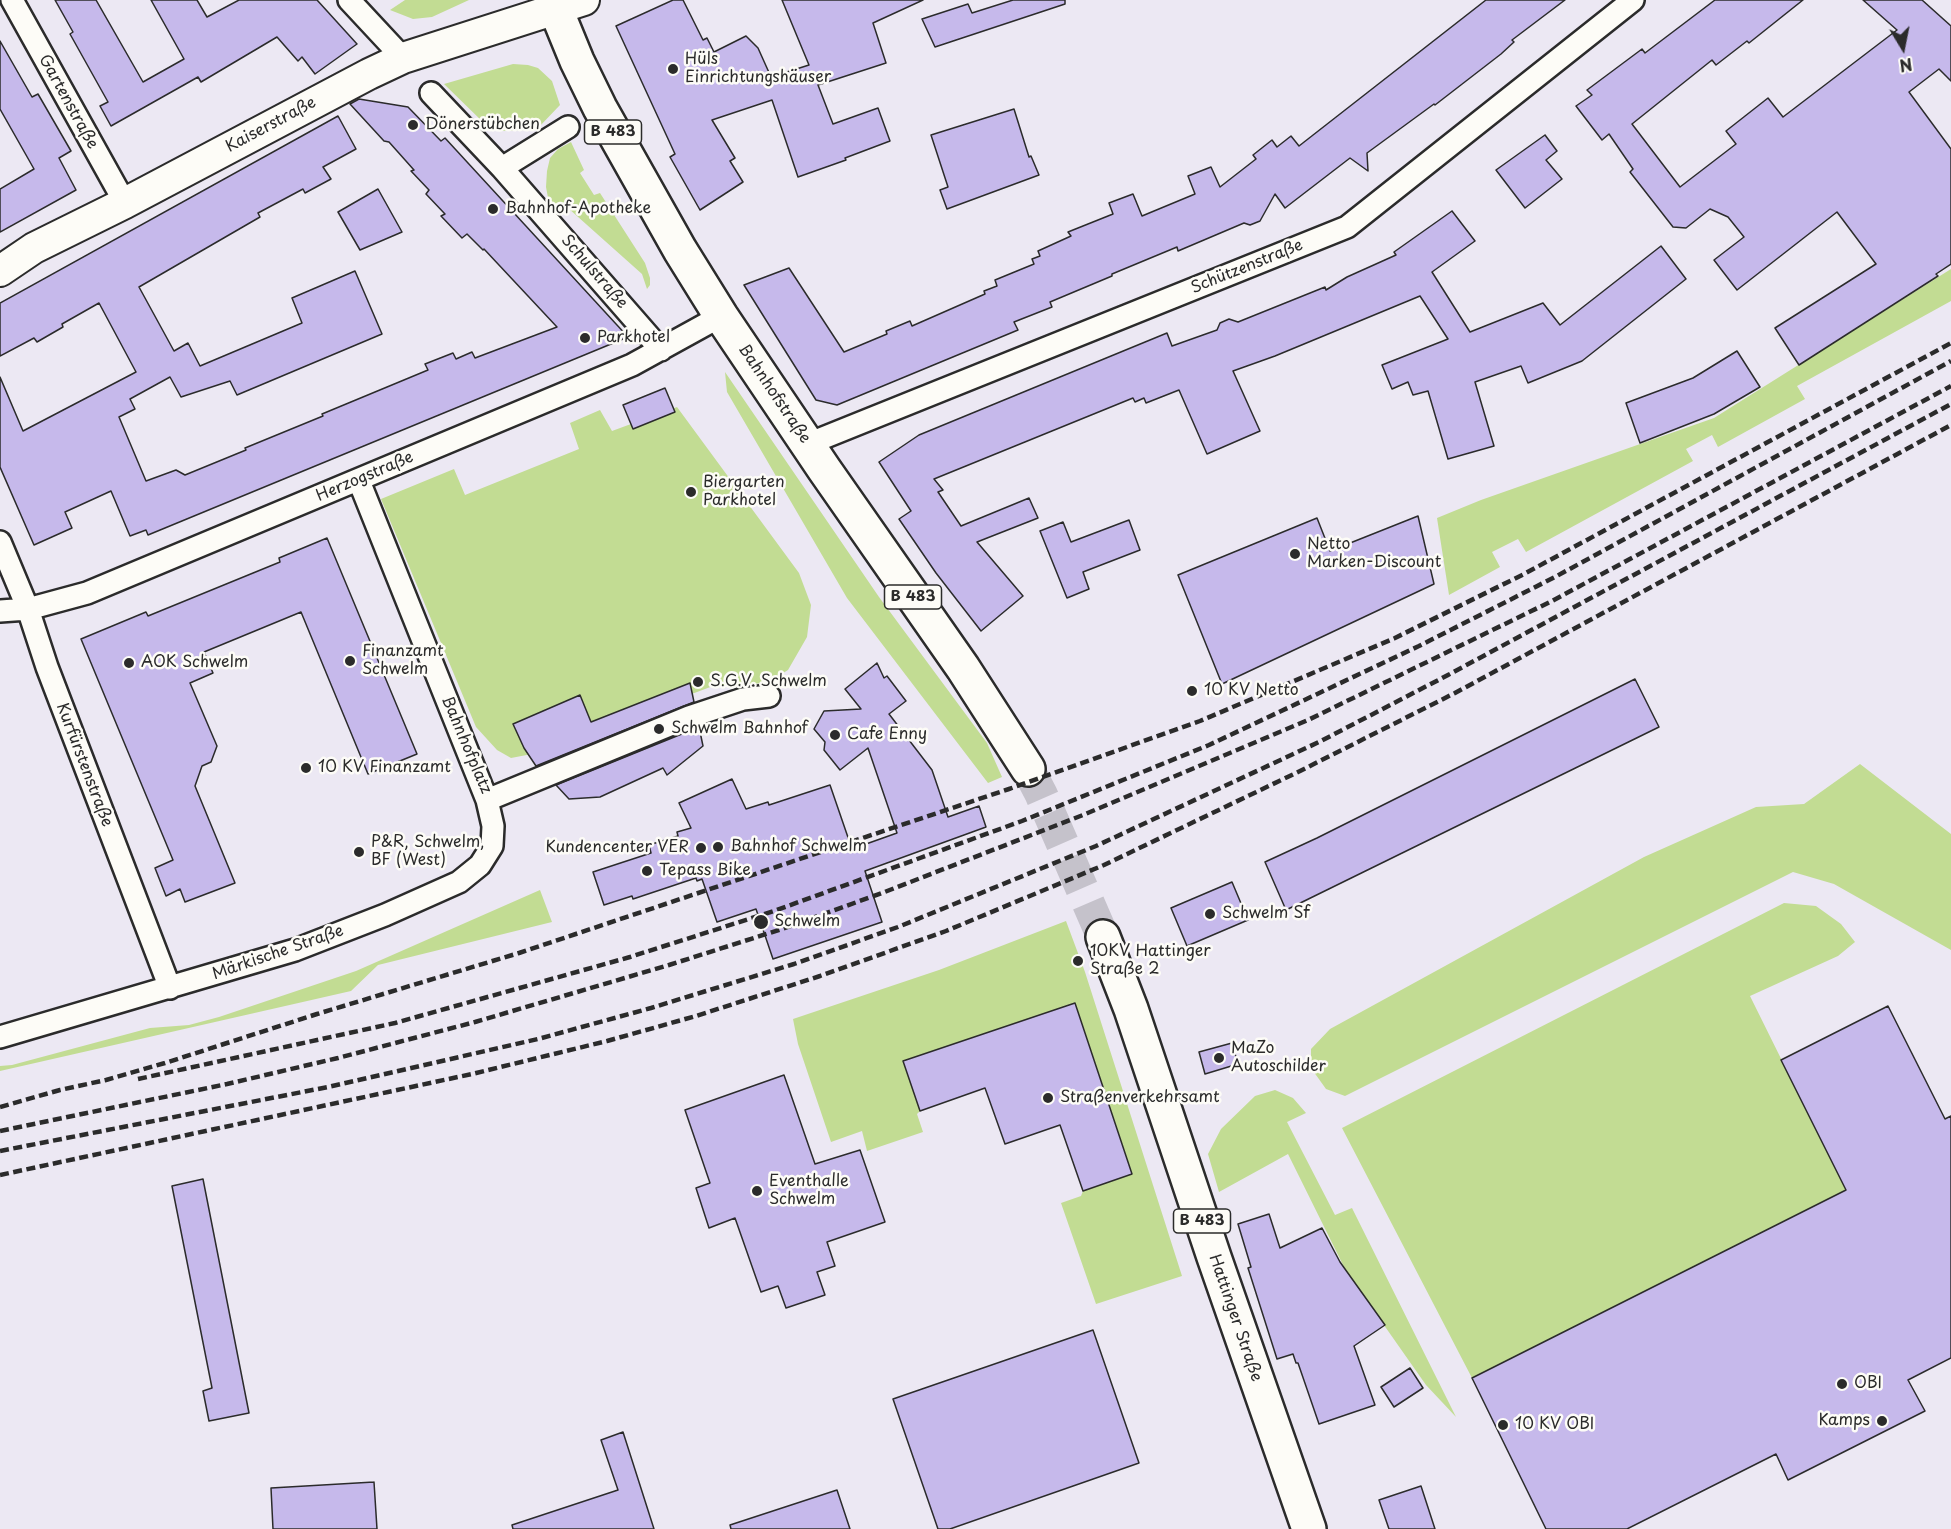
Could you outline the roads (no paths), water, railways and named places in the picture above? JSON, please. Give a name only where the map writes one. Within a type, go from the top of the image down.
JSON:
[{"type":"main road","name":"Kaiserstraße","points":[[0,271],[34,248],[125,203],[369,74],[403,58],[564,3]]},
{"type":"main road","name":"Bahnhofstraße","points":[[564,3],[576,61],[680,250],[721,316],[863,526],[963,668],[1028,769]]},
{"type":"main road","name":"Hattinger Straße","points":[[1102,937],[1131,1009],[1309,1529]]},
{"type":"street","name":"Gartenstraße","points":[[12,0],[125,203]]},
{"type":"street","points":[[349,0],[403,58]]},
{"type":"street","name":"Schützenstraße","points":[[808,444],[1347,227],[1633,0]]},
{"type":"street","name":"Schulstraße","points":[[432,93],[502,168],[661,350]]},
{"type":"street","points":[[502,168],[568,127]]},
{"type":"street","name":"Herzogstraße","points":[[0,611],[28,609],[87,593],[632,365],[721,316]]},
{"type":"street","name":"Bahnhofplatz","points":[[359,481],[487,800],[689,717],[743,699],[769,696]]},
{"type":"street","name":"Kurfürstenstraße","points":[[0,542],[28,609],[46,667],[170,988]]},
{"type":"street","name":"Märkische Straße","points":[[0,1037],[295,950],[385,915],[459,882],[480,865],[492,846],[493,826],[487,800]]},
{"type":"tunnel","points":[[1028,769],[1103,937]]},
{"type":"railway","points":[[0,1107],[165,1063],[519,953],[1009,789],[1200,721],[1395,638],[1524,574],[1951,343]]},
{"type":"railway","points":[[138,1079],[395,1023],[630,957],[774,911],[1022,821],[1209,745],[1419,646],[1555,577],[1951,361]]},
{"type":"railway","points":[[0,1131],[227,1084],[475,1022],[669,965],[782,929],[882,893],[1083,815],[1308,720],[1552,601],[1951,386]]},
{"type":"railway","points":[[0,1151],[328,1087],[538,1039],[651,1008],[794,964],[898,927],[1096,846],[1319,742],[1951,404]]},
{"type":"railway","points":[[0,1175],[472,1074],[607,1041],[696,1016],[820,976],[946,931],[1104,865],[1298,772],[1455,693],[1951,425]]},
{"type":"place","name":"Hüls Einrichtungshäuser","points":[[673,69]]},
{"type":"place","name":"Dönerstübchen","points":[[413,125]]},
{"type":"place","name":"Bahnhof-Apotheke","points":[[493,209]]},
{"type":"place","name":"Parkhotel","points":[[585,338]]},
{"type":"place","name":"Biergarten Parkhotel","points":[[691,492]]},
{"type":"place","name":"Netto Marken-Discount","points":[[1295,554]]},
{"type":"place","name":"Finanzamt Schwelm","points":[[350,661]]},
{"type":"place","name":"AOK Schwelm","points":[[129,663]]},
{"type":"place","name":"S.G.V. Schwelm","points":[[698,682]]},
{"type":"place","name":"10 KV Netto","points":[[1192,691]]},
{"type":"place","name":"Schwelm Bahnhof","points":[[659,729]]},
{"type":"place","name":"Cafe Enny","points":[[835,735]]},
{"type":"place","name":"10 KV Finanzamt","points":[[306,768]]},
{"type":"place","name":"Bahnhof Schwelm","points":[[718,847]]},
{"type":"place","name":"Kundencenter VER","points":[[701,848]]},
{"type":"place","name":"P&R, Schwelm, BF (West)","points":[[359,852]]},
{"type":"place","name":"Tepass Bike","points":[[647,871]]},
{"type":"place","name":"Schwelm Sf","points":[[1210,914]]},
{"type":"place","name":"Schwelm","points":[[761,922]]},
{"type":"place","name":"10KV Hattinger Straße 2","points":[[1078,961]]},
{"type":"place","name":"MaZo Autoschilder","points":[[1219,1058]]},
{"type":"place","name":"Straßenverkehrsamt","points":[[1048,1098]]},
{"type":"place","name":"Eventhalle Schwelm","points":[[757,1191]]},
{"type":"place","name":"OBI","points":[[1842,1384]]},
{"type":"place","name":"Kamps","points":[[1882,1421]]},
{"type":"place","name":"10 KV OBI","points":[[1503,1425]]}]
